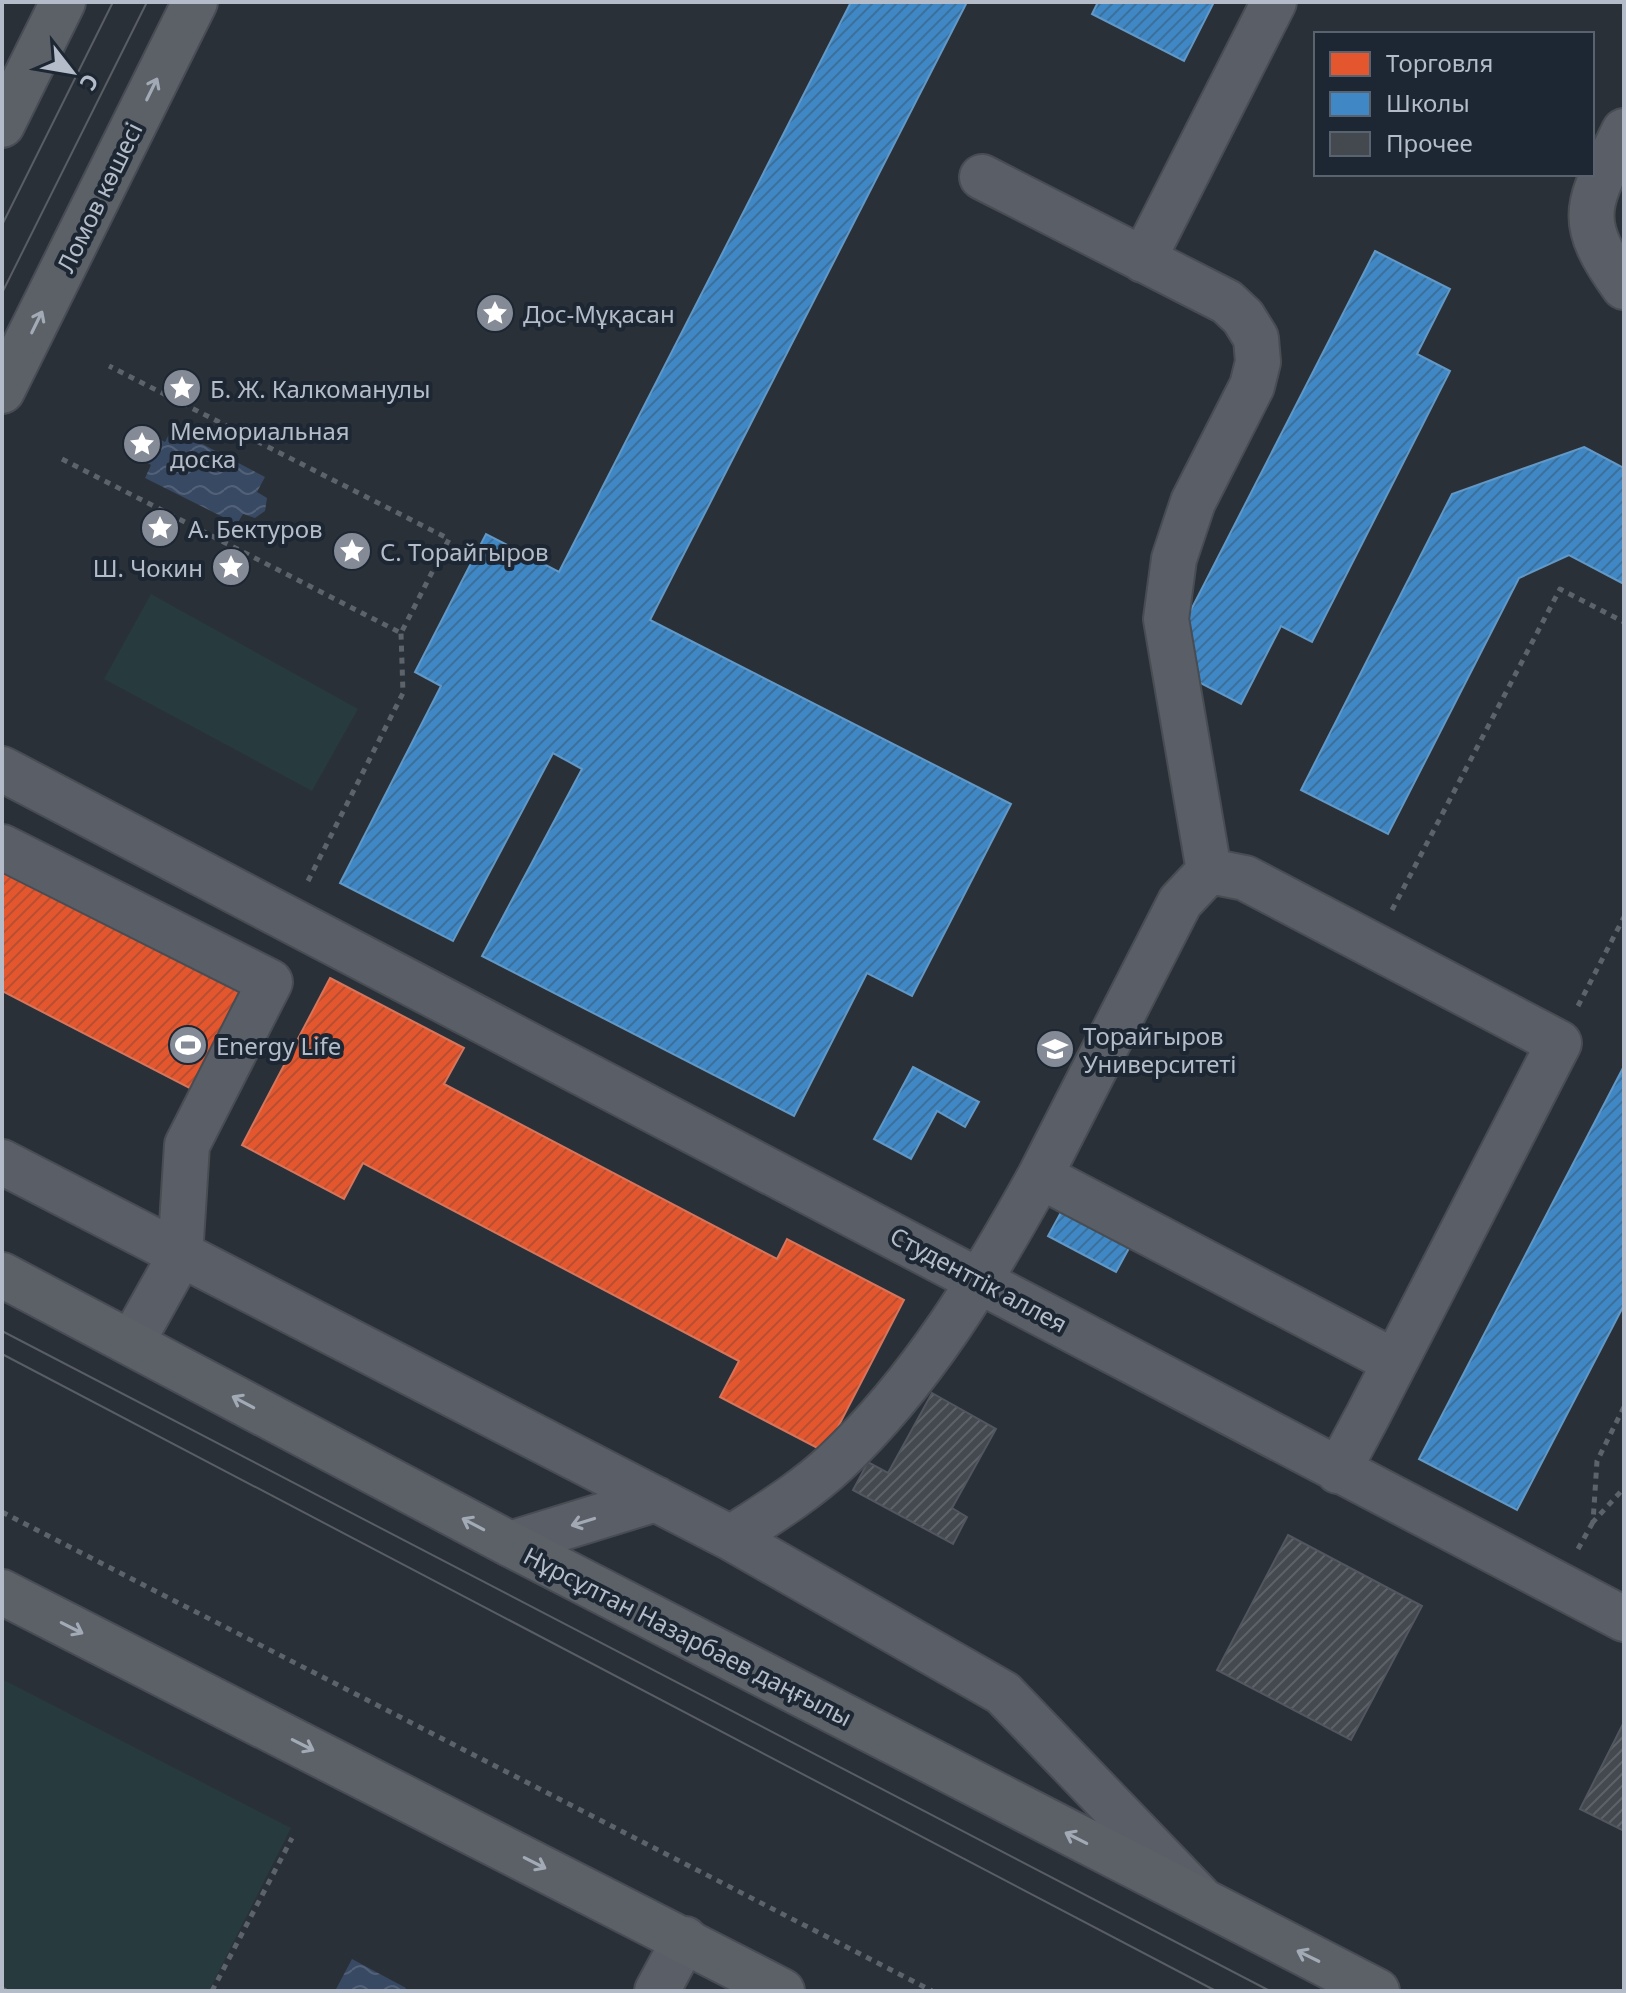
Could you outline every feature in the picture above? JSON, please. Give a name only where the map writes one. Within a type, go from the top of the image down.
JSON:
[{"type":"main road","points":[[2,125],[63,2]]},
{"type":"main road","name":"Ломов көшесі","points":[[2,391],[195,2]]},
{"type":"main road","name":"Нұрсұлтан Назарбаев даңғылы","points":[[2,1275],[510,1544],[1377,1991]]},
{"type":"main road","points":[[2,1592],[782,1991]]},
{"type":"lane","points":[[1143,260],[1274,2]]},
{"type":"lane","points":[[1624,131],[1590,200],[1591,232],[1602,257],[1624,287]]},
{"type":"lane","points":[[982,177],[1227,302],[1243,317],[1256,338],[1258,362],[1252,386],[1193,502],[1174,559],[1166,619],[1209,871]]},
{"type":"lane","name":"Студенттік аллея","points":[[2,769],[334,940],[1624,1619]]},
{"type":"lane","points":[[2,847],[270,982],[187,1145],[180,1256],[132,1342]]},
{"type":"lane","points":[[1209,871],[1245,878],[1559,1043],[1338,1471]]},
{"type":"lane","points":[[731,1538],[777,1509],[835,1463],[900,1391],[982,1281],[1040,1176],[1180,902],[1209,871]]},
{"type":"lane","points":[[2,1162],[731,1538],[1003,1693],[1209,1907]]},
{"type":"lane","points":[[1040,1176],[1395,1362]]},
{"type":"lane","points":[[510,1544],[656,1499]]},
{"type":"lane","points":[[657,1991],[685,1939]]},
{"type":"path","points":[[109,366],[449,539],[401,633],[403,693],[290,917]]},
{"type":"path","points":[[62,459],[401,633]]},
{"type":"path","points":[[1374,945],[1560,589],[1624,622]]},
{"type":"path","points":[[1559,1043],[1624,917]]},
{"type":"path","points":[[1624,1407],[1597,1461],[1593,1522],[1624,1488]]},
{"type":"path","points":[[1617,1422],[1624,1426]]},
{"type":"path","points":[[2,1512],[932,1991]]},
{"type":"path","points":[[212,1991],[292,1838]]},
{"type":"green space","points":[[151,594],[358,709],[312,791],[104,679]]},
{"type":"green space","points":[[2,1679],[291,1828],[209,1991],[2,1991]]},
{"type":"water","points":[[172,428],[265,477],[257,492],[267,498],[265,511],[255,518],[243,514],[237,524],[145,478],[151,465],[142,460],[145,446],[154,436],[165,442]]},
{"type":"water","points":[[352,1959],[406,1988],[404,1991],[335,1991]]},
{"type":"building: Торговля","points":[[2,863],[261,988],[205,1096],[2,991]]},
{"type":"building: Торговля","points":[[330,978],[464,1048],[444,1084],[777,1259],[787,1239],[904,1300],[825,1452],[720,1397],[739,1361],[363,1163],[344,1199],[242,1145]]},
{"type":"building: Школы","points":[[851,2],[967,2],[650,620],[1011,804],[912,996],[867,973],[794,1116],[482,956],[582,769],[553,753],[453,941],[340,883],[441,686],[415,672],[486,534],[559,572]]},
{"type":"building: Школы","points":[[1098,2],[1214,2],[1184,61],[1092,14]]},
{"type":"building: Школы","points":[[1375,251],[1450,289],[1417,354],[1450,371],[1312,642],[1281,626],[1241,704],[1187,676],[1176,639]]},
{"type":"building: Школы","points":[[1584,447],[1624,468],[1624,584],[1569,555],[1519,578],[1388,834],[1301,790],[1452,494]]},
{"type":"building: Школы","points":[[1624,1066],[1624,1305],[1517,1510],[1419,1459]]},
{"type":"building: Школы","points":[[913,1067],[979,1102],[965,1127],[937,1111],[911,1159],[874,1139]]},
{"type":"building: Школы","points":[[1065,1205],[1133,1241],[1116,1272],[1048,1236]]},
{"type":"building: Прочее","points":[[932,1393],[996,1429],[952,1508],[967,1517],[953,1544],[853,1490],[868,1462],[888,1473]]},
{"type":"building: Прочее","points":[[1288,1535],[1422,1606],[1351,1740],[1217,1670]]},
{"type":"building: Прочее","points":[[1624,1722],[1624,1831],[1580,1809]]},
{"type":"tram line","points":[[2,225],[113,2]]},
{"type":"tram line","points":[[2,293],[147,2]]},
{"type":"tram line","points":[[2,1331],[1270,1991]]},
{"type":"tram line","points":[[2,1354],[1216,1991]]},
{"type":"place","name":"Дос-Мұқасан","points":[[495,313]]},
{"type":"place","name":"Б. Ж. Калкоманулы","points":[[182,388]]},
{"type":"place","name":"Мемориальная доска","points":[[142,444]]},
{"type":"place","name":"А. Бектуров","points":[[160,528]]},
{"type":"place","name":"С. Торайгыров","points":[[352,551]]},
{"type":"place","name":"Ш. Чокин","points":[[231,567]]},
{"type":"place","name":"Energy Life","points":[[188,1045]]},
{"type":"place","name":"Торайгыров Университеті","points":[[1055,1049]]}]
